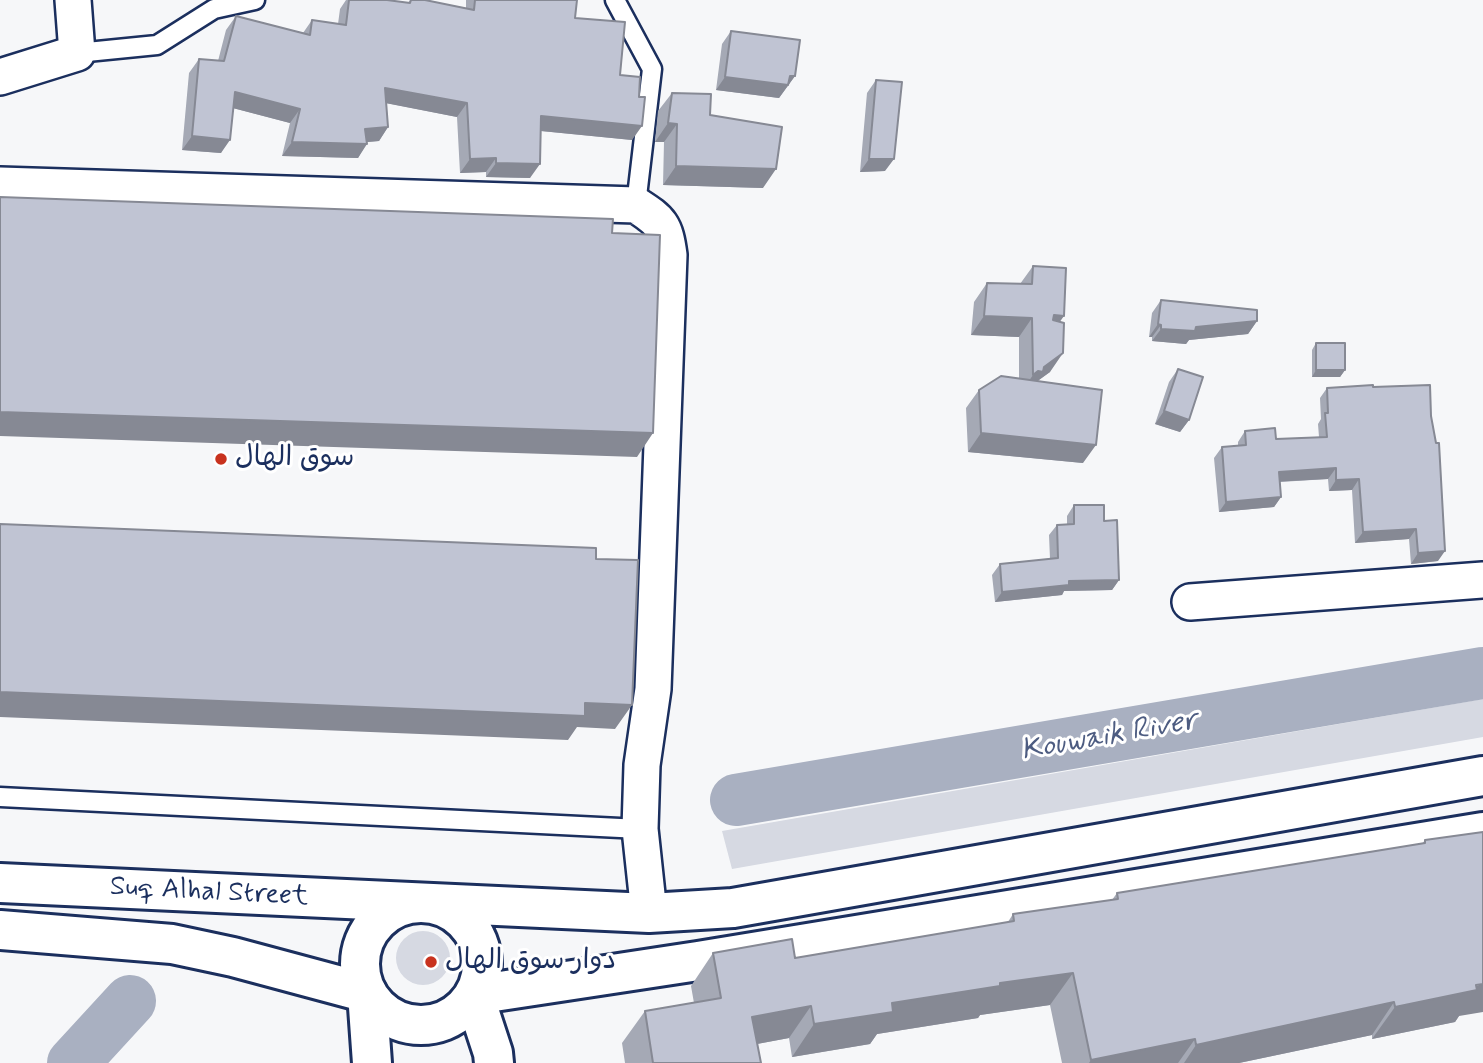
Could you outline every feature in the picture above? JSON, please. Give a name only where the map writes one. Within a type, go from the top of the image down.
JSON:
[{"type":"main road","points":[[419,903],[437,905],[454,912],[469,925],[478,941],[482,959],[481,978],[474,995],[462,1009],[447,1020],[429,1025],[411,1025],[378,1008],[360,977],[364,942],[372,926],[385,914],[401,906],[419,903],[649,913],[733,908],[1483,776]]},
{"type":"main road","points":[[474,995],[712,959],[1483,832]]},
{"type":"main road","name":"Suq Alhal Street","points":[[0,883],[419,903]]},
{"type":"main road","name":"Suq Alhal Street","points":[[0,930],[172,944],[233,957],[367,993]]},
{"type":"main road","points":[[367,993],[372,1063]]},
{"type":"main road","points":[[474,995],[494,1063]]},
{"type":"street","points":[[0,77],[77,53],[73,0]]},
{"type":"street","points":[[0,186],[636,205],[656,218],[666,234],[669,255],[653,689],[642,765],[640,829],[649,913]]},
{"type":"street","points":[[1190,602],[1483,580]]},
{"type":"lane","points":[[77,53],[158,45],[214,9],[254,0]]},
{"type":"lane","points":[[615,0],[652,69],[636,205]]},
{"type":"lane","points":[[0,797],[640,829]]},
{"type":"shaded area","points":[[1483,699],[1483,737],[732,869],[722,831]]},
{"type":"shaded area","points":[[423,931],[442,939],[450,958],[442,977],[423,985],[404,977],[396,958],[404,939]]},
{"type":"building","points":[[349,0],[410,3],[411,0],[425,0],[474,10],[475,0],[577,0],[575,18],[625,22],[620,75],[640,77],[639,97],[645,97],[642,126],[541,116],[540,164],[496,163],[496,158],[470,159],[467,103],[385,88],[388,127],[365,129],[367,144],[292,142],[300,109],[235,92],[230,140],[192,136],[199,59],[224,61],[236,16],[310,35],[312,20],[346,25]]},
{"type":"building","points":[[731,31],[800,40],[795,76],[790,76],[788,85],[725,77]]},
{"type":"building","points":[[876,80],[902,82],[894,159],[869,159]]},
{"type":"building","points":[[672,93],[711,94],[710,115],[782,127],[776,169],[676,166],[677,124],[668,123]]},
{"type":"building","points":[[0,197],[613,219],[612,233],[660,235],[653,433],[0,412]]},
{"type":"building","points":[[1033,266],[1066,268],[1064,316],[1054,315],[1053,320],[1064,323],[1063,353],[1044,367],[1043,372],[1038,371],[1033,375],[1032,318],[984,316],[987,283],[1032,284]]},
{"type":"building","points":[[1161,300],[1257,310],[1257,321],[1196,327],[1195,331],[1161,329],[1158,324]]},
{"type":"building","points":[[1316,343],[1345,343],[1345,370],[1316,370]]},
{"type":"building","points":[[1178,369],[1203,377],[1189,420],[1164,411]]},
{"type":"building","points":[[1001,376],[1102,390],[1096,445],[981,433],[979,390]]},
{"type":"building","points":[[1430,385],[1431,416],[1436,443],[1439,443],[1445,551],[1418,553],[1416,529],[1363,532],[1359,479],[1336,480],[1336,468],[1279,472],[1281,497],[1226,502],[1222,447],[1246,445],[1245,431],[1275,428],[1276,439],[1327,437],[1327,388]]},
{"type":"building","points":[[1074,505],[1104,505],[1104,521],[1117,520],[1119,580],[1069,581],[1069,585],[1002,592],[1000,564],[1058,558],[1057,525],[1074,524]]},
{"type":"building","points":[[0,524],[596,548],[596,559],[638,560],[632,705],[585,703],[585,716],[0,692]]},
{"type":"building","points":[[1483,832],[1483,984],[1476,985],[1477,990],[1395,1007],[1394,1002],[1196,1045],[1195,1039],[1091,1060],[1073,973],[892,1003],[893,1012],[814,1024],[811,1006],[752,1017],[761,1063],[653,1063],[645,1011],[721,998],[713,953],[792,939],[795,958],[1014,921],[1013,914],[1118,899],[1117,893]]},
{"type":"waterway","name":"Kouwaik River","points":[[736,800],[1483,673]]},
{"type":"waterway","name":"Kouwaik River","points":[[73,1063],[130,1001]]},
{"type":"place","name":"سوق الهال","points":[[221,459]]},
{"type":"place","name":"دوار سوق الهال","points":[[431,962]]}]
